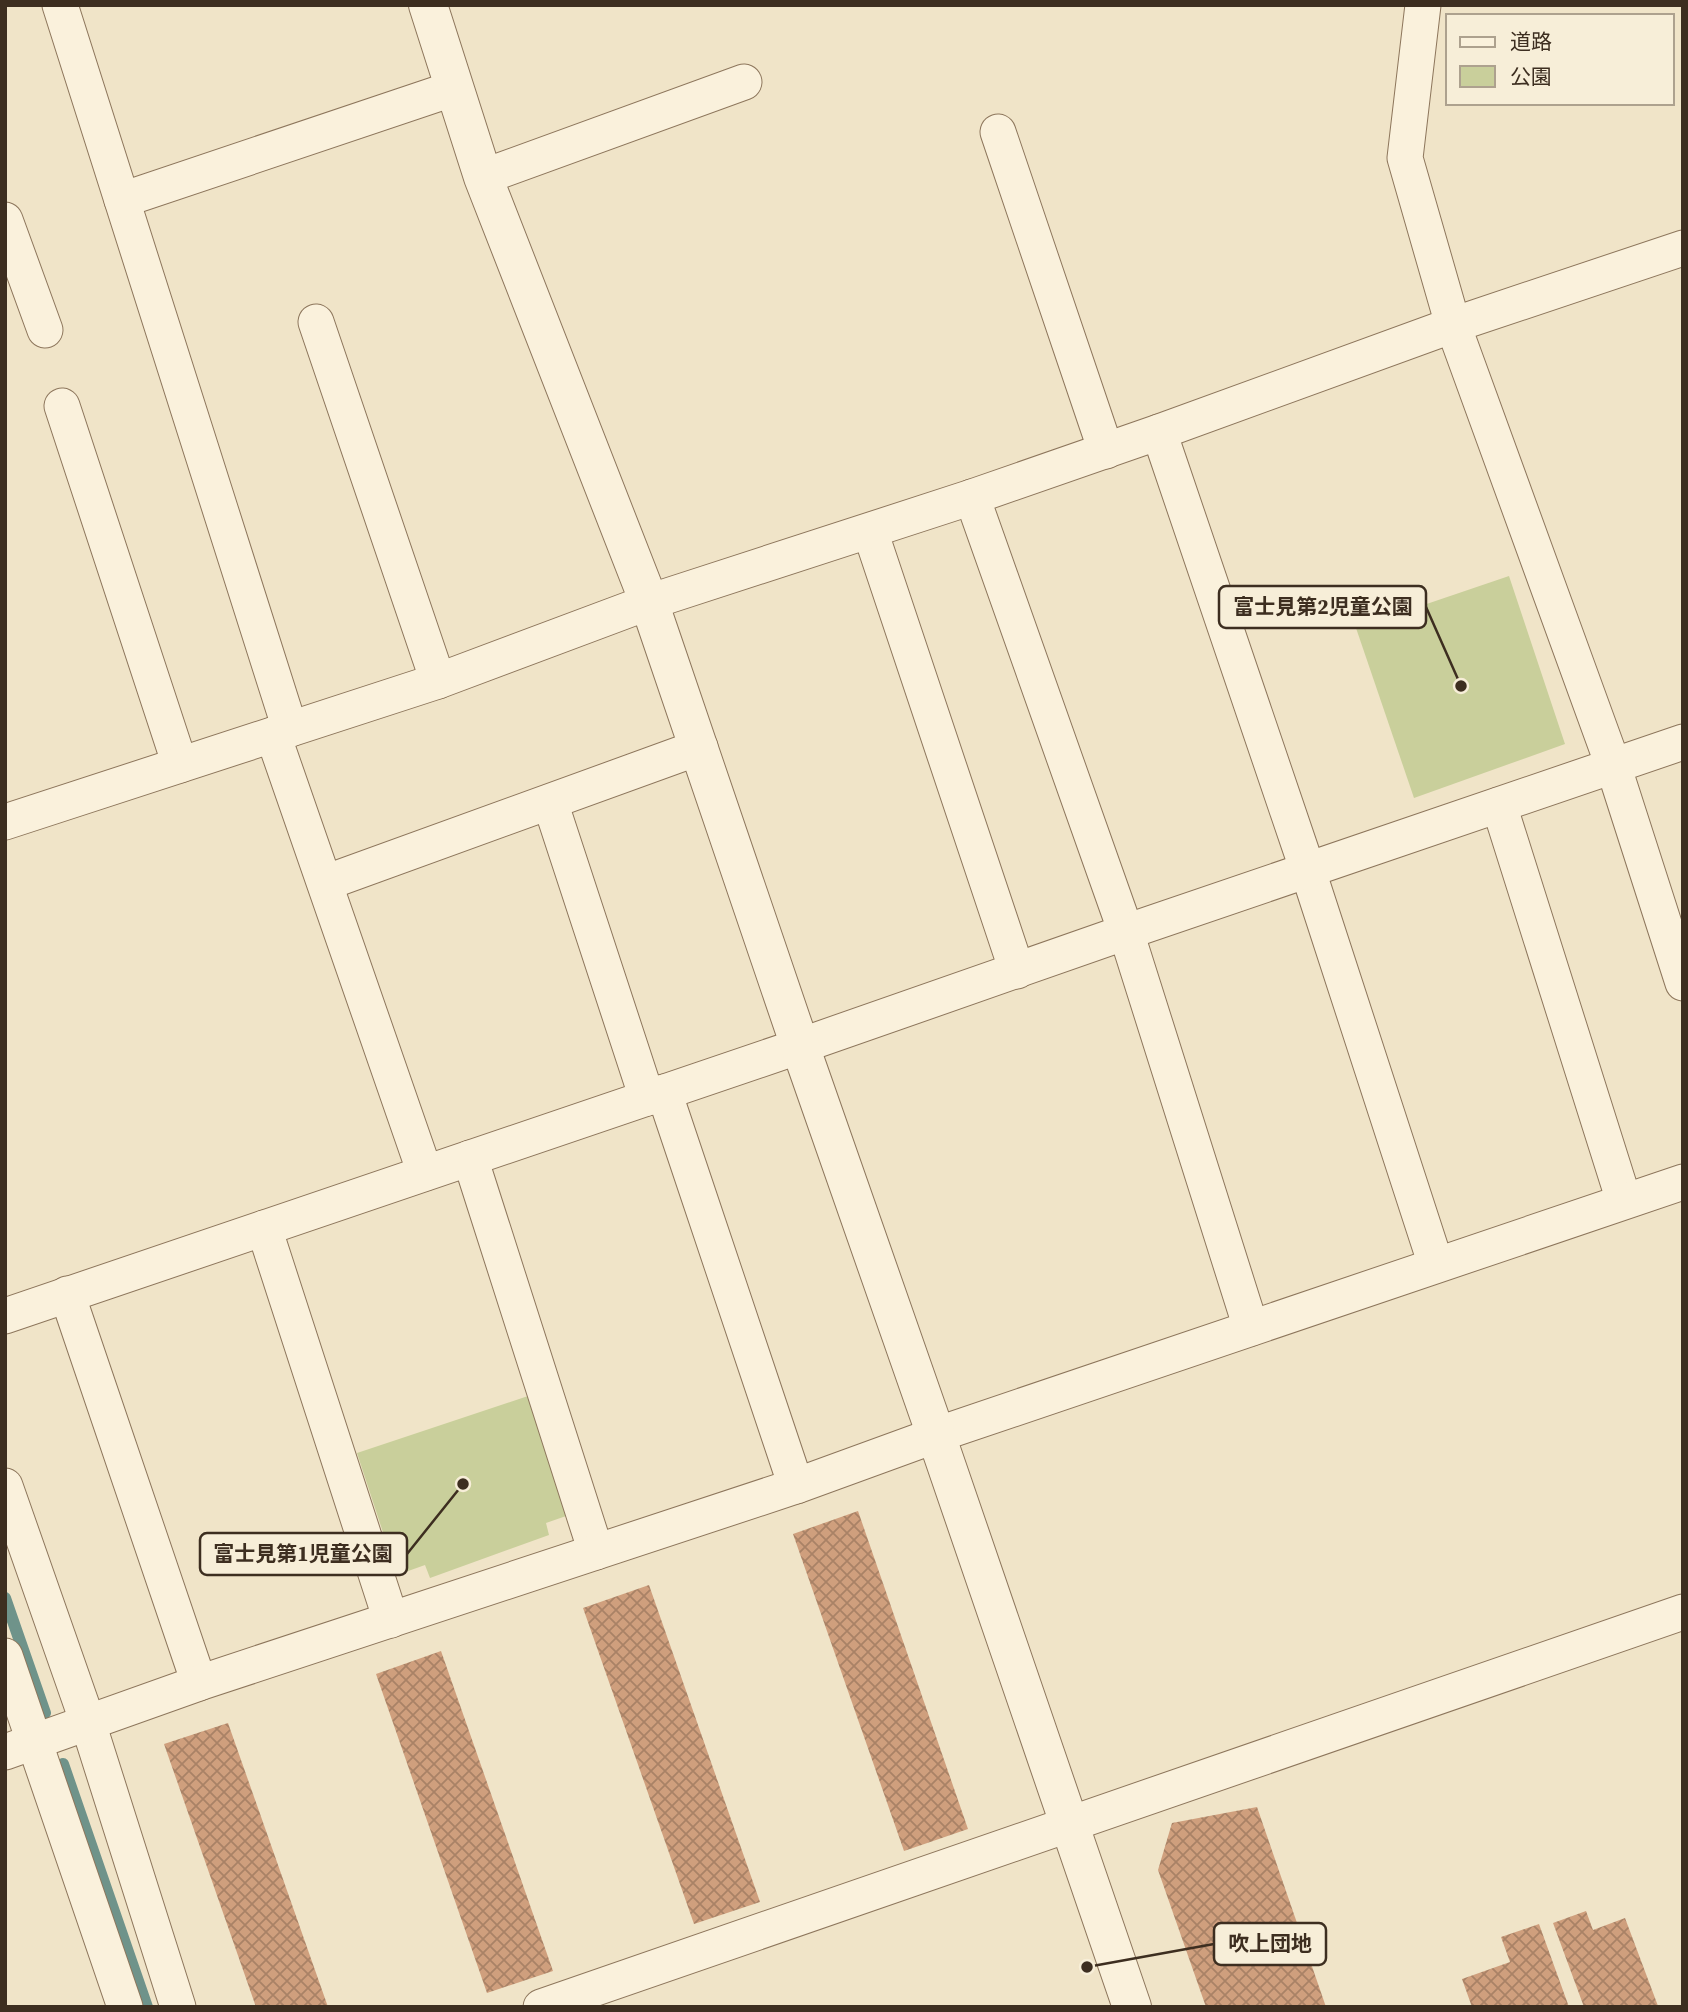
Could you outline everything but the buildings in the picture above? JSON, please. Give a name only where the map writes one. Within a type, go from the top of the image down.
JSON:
[{"type":"street","points":[[60,5],[122,200],[325,883],[425,1173]]},
{"type":"street","points":[[428,5],[483,177],[649,602],[1132,2007]]},
{"type":"street","points":[[1423,5],[1405,158],[1453,325],[1613,765],[1683,983]]},
{"type":"street","points":[[483,177],[744,82]]},
{"type":"street","points":[[122,200],[455,88]]},
{"type":"street","points":[[998,132],[1106,451]]},
{"type":"street","points":[[5,220],[45,330]]},
{"type":"street","points":[[5,822],[438,681],[649,602],[972,497],[1453,325],[1683,248]]},
{"type":"street","points":[[316,322],[438,681]]},
{"type":"street","points":[[62,406],[180,765]]},
{"type":"street","points":[[1159,432],[1436,1265]]},
{"type":"street","points":[[972,497],[1126,932],[1251,1328]]},
{"type":"street","points":[[870,531],[1017,971]]},
{"type":"street","points":[[5,1316],[1683,742]]},
{"type":"street","points":[[325,883],[699,747]]},
{"type":"street","points":[[550,802],[796,1486]]},
{"type":"street","points":[[1499,805],[1624,1202]]},
{"type":"street","points":[[470,1158],[596,1552]]},
{"type":"street","points":[[20,1747],[199,1683],[796,1486],[936,1435],[1683,1182]]},
{"type":"street","points":[[264,1228],[391,1620]]},
{"type":"street","points":[[67,1294],[199,1683]]},
{"type":"street","points":[[5,1486],[88,1723],[178,2007]]},
{"type":"street","points":[[541,2007],[1683,1612]]},
{"type":"street","points":[[5,1656],[20,1747],[125,2007]]},
{"type":"green space","points":[[1509,576],[1565,744],[1414,798],[1356,628]]},
{"type":"green space","points":[[531,1395],[569,1515],[546,1523],[549,1535],[430,1578],[425,1565],[397,1575],[357,1453]]},
{"type":"waterway","points":[[5,1598],[45,1713]]},
{"type":"waterway","points":[[63,1764],[147,2007]]},
{"type":"place","name":"富士見第2児童公園","points":[[1461,686]]},
{"type":"place","name":"富士見第1児童公園","points":[[463,1484]]},
{"type":"place","name":"吹上団地","points":[[1087,1967]]}]
